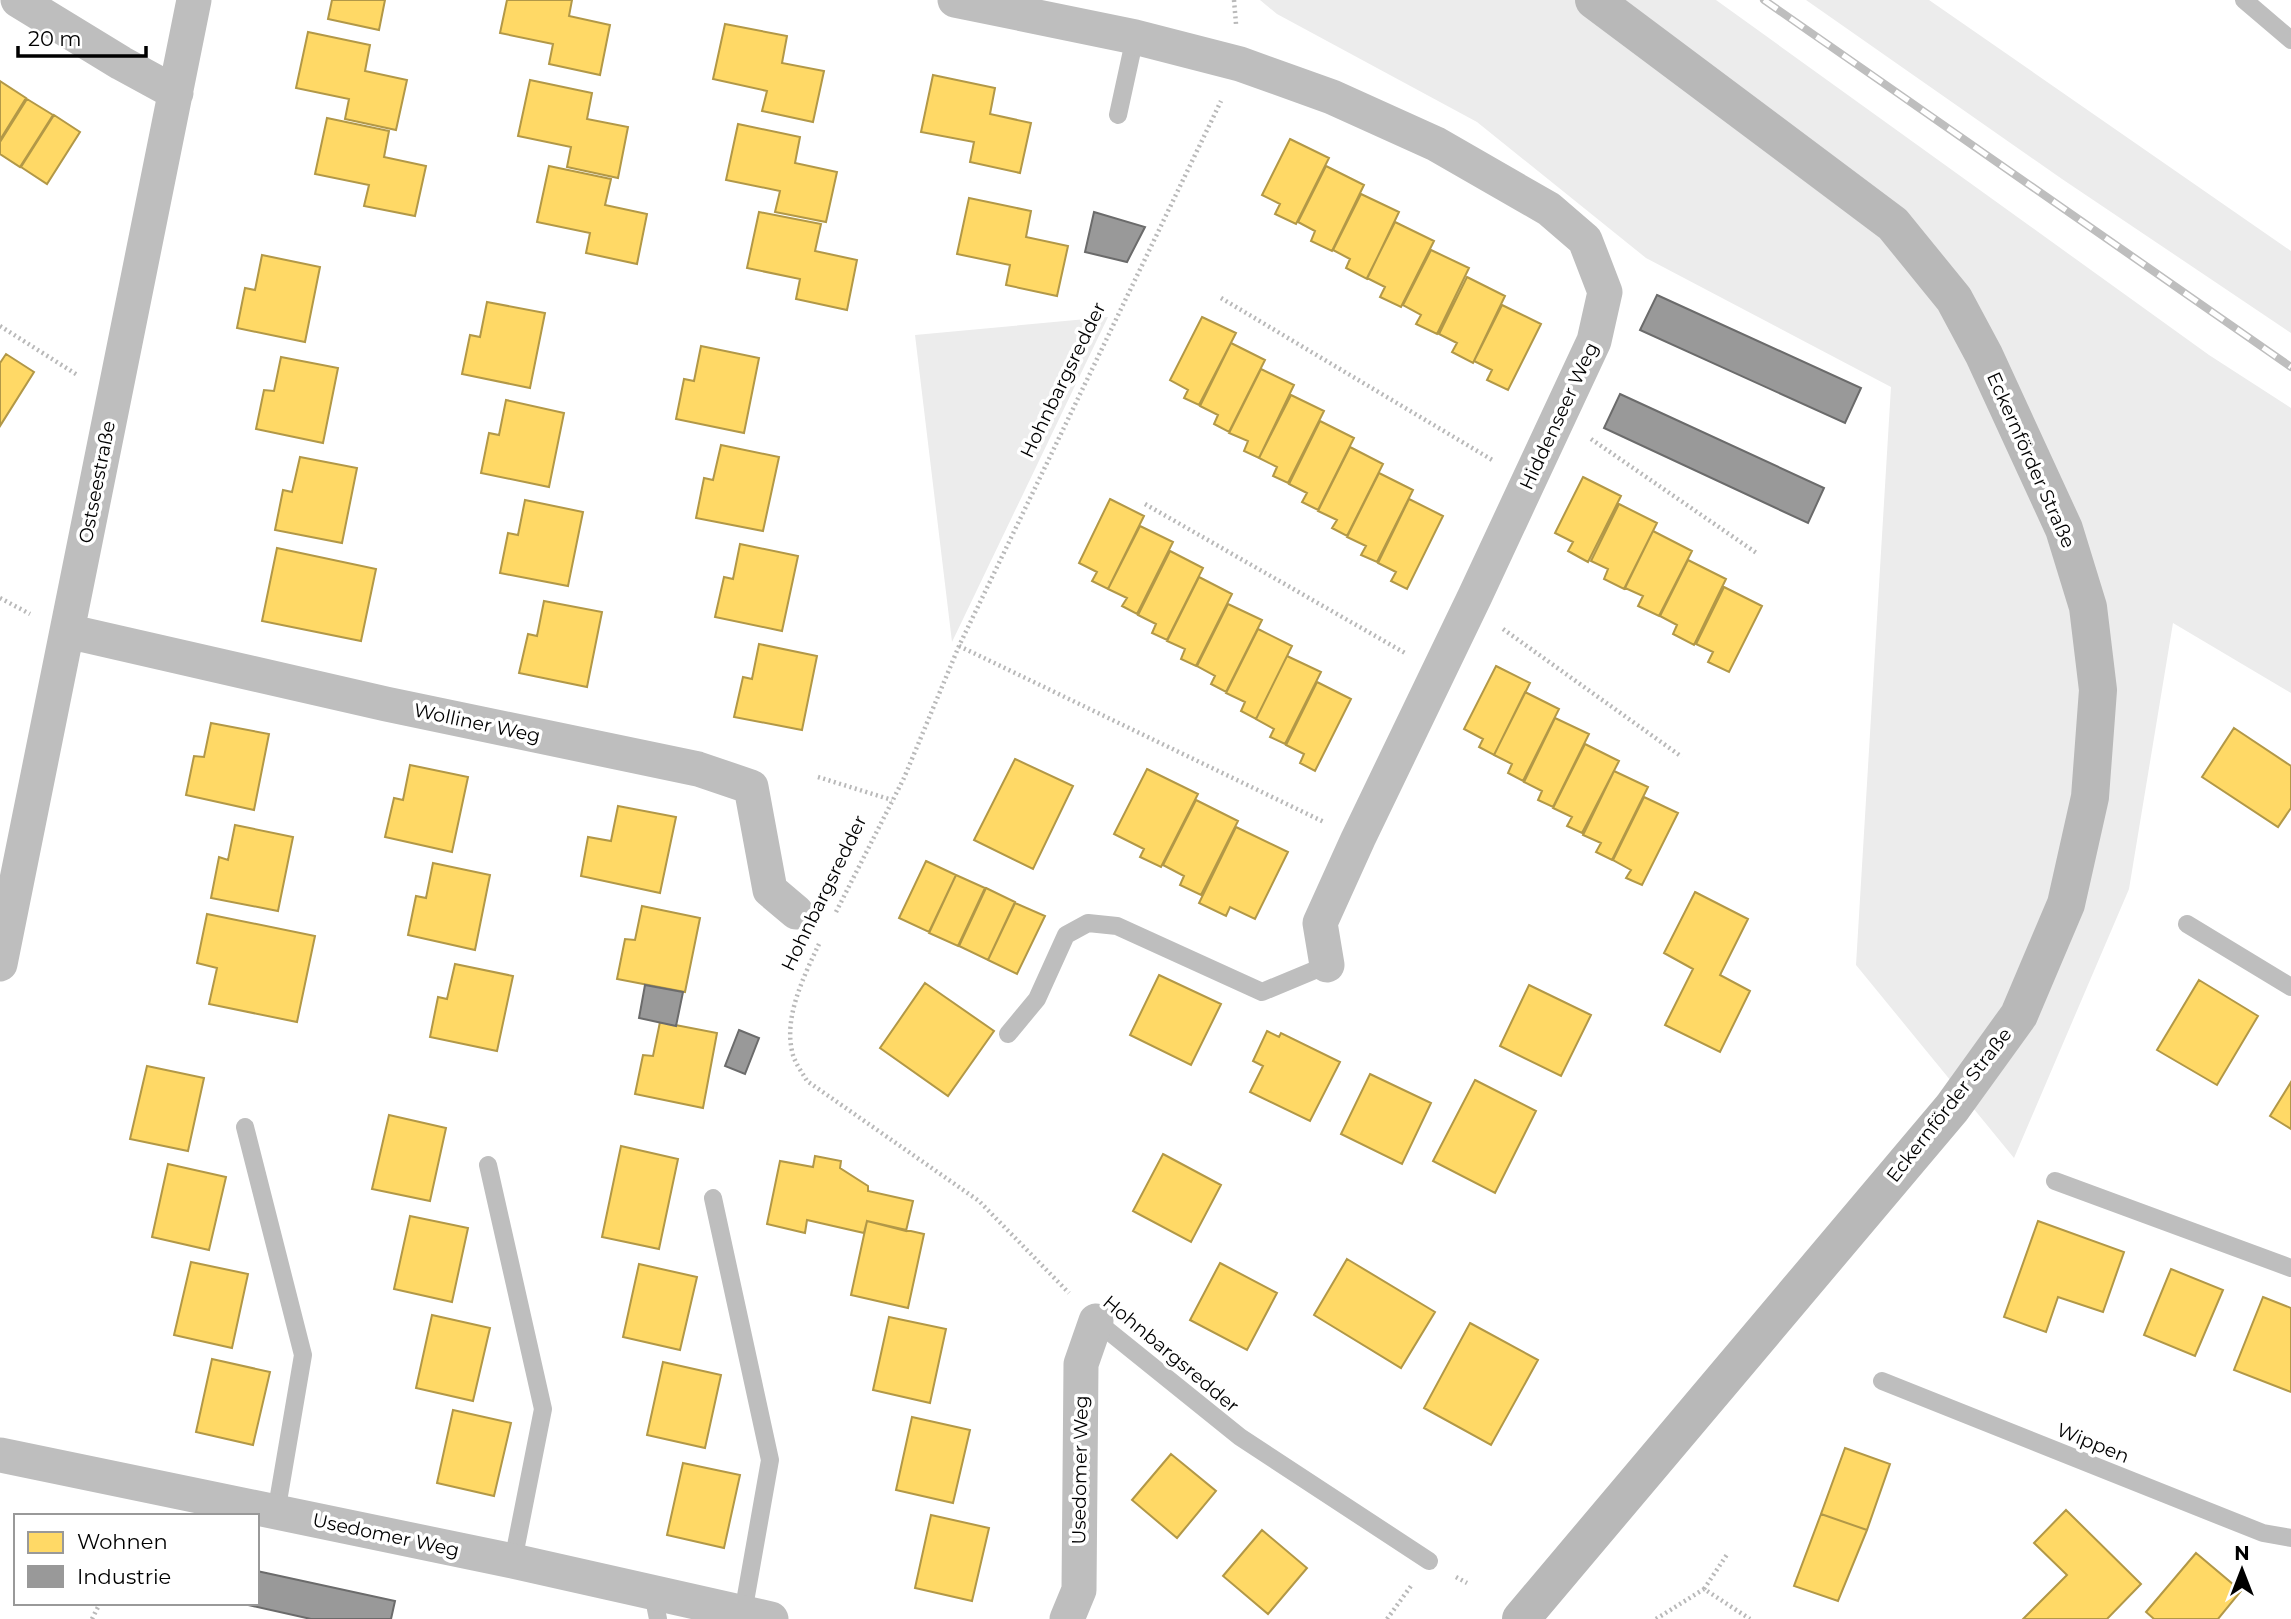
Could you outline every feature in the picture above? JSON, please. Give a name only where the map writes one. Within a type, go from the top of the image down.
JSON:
[{"type":"street","points":[[18,0],[176,93]]},
{"type":"street","name":"Ostseestraße","points":[[0,964],[194,0]]},
{"type":"street","name":"Hiddenseer Weg","points":[[955,0],[1135,37],[1240,64],[1332,97],[1436,144],[1549,209],[1585,240],[1605,292],[1594,341],[1320,923],[1327,965]]},
{"type":"street","name":"Eckernförder Straße","points":[[1521,1619],[1952,1108],[2019,1015],[2066,904],[2090,797],[2098,690],[2088,607],[2064,529],[1984,355],[1954,299],[1893,225],[1594,0]]},
{"type":"street","name":"Wolliner Weg","points":[[66,631],[386,704],[698,769],[751,787],[770,890],[796,912]]},
{"type":"street","name":"Usedomer Weg","points":[[1067,1619],[1079,1590],[1082,1364],[1096,1321]]},
{"type":"street","name":"Usedomer Weg","points":[[0,1455],[513,1561],[655,1606],[757,1616]]},
{"type":"lane","points":[[2244,0],[2291,40]]},
{"type":"lane","points":[[1118,115],[1135,37]]},
{"type":"lane","points":[[1007,1034],[1037,999],[1066,935],[1088,923],[1117,926],[1262,992],[1327,965]]},
{"type":"lane","points":[[2187,924],[2291,987]]},
{"type":"lane","points":[[245,1127],[303,1354],[276,1513]]},
{"type":"lane","points":[[488,1165],[543,1409],[513,1561]]},
{"type":"lane","points":[[2055,1181],[2291,1268]]},
{"type":"lane","points":[[713,1198],[770,1460],[757,1616]]},
{"type":"lane","name":"Hohnbargsredder","points":[[1096,1321],[1240,1437],[1429,1561]]},
{"type":"lane","name":"Wippen","points":[[1882,1381],[2263,1533],[2291,1538]]},
{"type":"path","name":"Hohnbargsredder","points":[[833,917],[892,800],[959,646],[1240,64]]},
{"type":"path","points":[[1221,298],[1529,482]]},
{"type":"path","points":[[0,327],[114,397]]},
{"type":"path","points":[[1559,417],[1758,554]]},
{"type":"path","points":[[1145,504],[1437,671]]},
{"type":"path","points":[[1470,606],[1682,757]]},
{"type":"path","points":[[959,646],[1358,839]]},
{"type":"path","points":[[818,777],[892,800]]},
{"type":"path","name":"Hohnbargsredder","points":[[821,941],[810,964],[789,1026],[792,1054],[807,1081],[979,1202],[1096,1321]]},
{"type":"path","points":[[1656,1619],[1704,1589],[1728,1553]]},
{"type":"path","points":[[1387,1619],[1429,1561]]},
{"type":"path","points":[[1704,1589],[1750,1619]]},
{"type":"shaded area","points":[[1260,0],[1716,0],[2209,355],[2291,408],[2291,693],[2173,623],[2129,889],[2014,1158],[1856,965],[1891,387],[1646,258],[1477,122],[1277,14]]},
{"type":"shaded area","points":[[1806,0],[1929,0],[2291,251],[2291,333],[2062,179]]},
{"type":"shaded area","points":[[1108,317],[952,642],[915,335]]},
{"type":"building: Wohnen","points":[[332,0],[385,0],[379,30],[328,19]]},
{"type":"building: Wohnen","points":[[507,0],[572,0],[569,16],[610,25],[600,75],[549,64],[553,44],[500,33]]},
{"type":"building: Wohnen","points":[[725,24],[787,36],[782,63],[824,71],[813,122],[762,111],[767,91],[713,79]]},
{"type":"building: Wohnen","points":[[308,32],[370,45],[365,71],[407,80],[396,130],[345,119],[349,99],[296,88]]},
{"type":"building: Wohnen","points":[[933,75],[995,88],[990,114],[1031,123],[1020,173],[970,162],[974,142],[921,132]]},
{"type":"building: Wohnen","points":[[530,80],[592,93],[587,119],[628,127],[618,178],[567,167],[571,147],[518,136]]},
{"type":"building: Wohnen","points":[[0,81],[26,98],[0,140]]},
{"type":"building: Wohnen","points":[[27,99],[53,115],[20,167],[0,154],[0,142]]},
{"type":"building: Wohnen","points":[[54,115],[80,132],[47,184],[21,167]]},
{"type":"building: Wohnen","points":[[327,118],[389,131],[384,157],[426,166],[415,216],[364,206],[369,185],[315,174]]},
{"type":"building: Wohnen","points":[[738,124],[800,137],[795,163],[837,172],[826,222],[775,212],[780,191],[726,180]]},
{"type":"building: Wohnen","points":[[1290,139],[1329,158],[1296,224],[1275,214],[1280,204],[1262,195]]},
{"type":"building: Wohnen","points":[[549,166],[611,179],[605,205],[647,214],[637,264],[586,253],[590,233],[537,222]]},
{"type":"building: Wohnen","points":[[1326,166],[1364,185],[1332,251],[1311,241],[1315,231],[1298,222]]},
{"type":"building: Wohnen","points":[[1361,194],[1399,212],[1367,279],[1346,268],[1350,259],[1333,250]]},
{"type":"building: Wohnen","points":[[969,198],[1031,211],[1026,237],[1068,246],[1057,296],[1006,285],[1010,265],[957,254]]},
{"type":"building: Wohnen","points":[[759,212],[821,224],[815,251],[857,260],[847,310],[796,299],[800,279],[747,268]]},
{"type":"building: Wohnen","points":[[1395,222],[1434,241],[1401,307],[1380,297],[1385,287],[1367,278]]},
{"type":"building: Wohnen","points":[[1431,250],[1469,268],[1437,334],[1416,324],[1421,315],[1403,305]]},
{"type":"building: Wohnen","points":[[262,255],[320,267],[305,342],[237,328],[245,288],[255,290]]},
{"type":"building: Wohnen","points":[[1467,277],[1505,296],[1473,363],[1452,352],[1457,343],[1439,334]]},
{"type":"building: Wohnen","points":[[487,302],[545,313],[530,388],[462,374],[470,335],[480,337]]},
{"type":"building: Wohnen","points":[[1502,305],[1541,324],[1508,390],[1487,380],[1492,370],[1474,361]]},
{"type":"building: Wohnen","points":[[1202,317],[1236,333],[1199,405],[1184,398],[1188,390],[1170,380]]},
{"type":"building: Wohnen","points":[[1231,343],[1265,360],[1229,432],[1214,424],[1218,415],[1200,406]]},
{"type":"building: Wohnen","points":[[701,346],[759,358],[744,433],[676,419],[684,379],[694,381]]},
{"type":"building: Wohnen","points":[[6,354],[34,372],[0,426],[0,363]]},
{"type":"building: Wohnen","points":[[281,357],[338,368],[323,443],[256,429],[264,390],[274,391]]},
{"type":"building: Wohnen","points":[[1261,369],[1294,385],[1259,458],[1244,451],[1248,441],[1229,433]]},
{"type":"building: Wohnen","points":[[1291,395],[1324,411],[1288,483],[1273,476],[1277,467],[1259,458]]},
{"type":"building: Wohnen","points":[[506,400],[564,413],[549,487],[481,473],[489,433],[499,435]]},
{"type":"building: Wohnen","points":[[1320,421],[1354,438],[1318,510],[1302,502],[1307,493],[1289,484]]},
{"type":"building: Wohnen","points":[[721,445],[779,457],[763,531],[696,518],[704,478],[713,480]]},
{"type":"building: Wohnen","points":[[1350,447],[1383,464],[1347,536],[1332,528],[1337,520],[1318,511]]},
{"type":"building: Wohnen","points":[[300,457],[357,468],[342,543],[275,530],[283,490],[292,492]]},
{"type":"building: Wohnen","points":[[1379,473],[1413,490],[1377,562],[1361,555],[1366,546],[1347,537]]},
{"type":"building: Wohnen","points":[[1583,477],[1621,496],[1588,562],[1568,551],[1573,542],[1555,533]]},
{"type":"building: Wohnen","points":[[1110,499],[1144,516],[1108,589],[1092,581],[1097,572],[1079,563]]},
{"type":"building: Wohnen","points":[[1409,499],[1443,516],[1407,589],[1391,581],[1396,572],[1378,563]]},
{"type":"building: Wohnen","points":[[525,500],[583,512],[568,586],[500,573],[508,533],[518,535]]},
{"type":"building: Wohnen","points":[[1619,504],[1657,523],[1624,589],[1604,579],[1608,569],[1591,561]]},
{"type":"building: Wohnen","points":[[1140,526],[1173,542],[1137,614],[1122,606],[1127,598],[1108,589]]},
{"type":"building: Wohnen","points":[[1653,531],[1692,551],[1659,616],[1638,606],[1643,596],[1625,588]]},
{"type":"building: Wohnen","points":[[740,544],[798,556],[782,631],[715,617],[724,577],[733,579]]},
{"type":"building: Wohnen","points":[[277,548],[376,569],[361,641],[262,621]]},
{"type":"building: Wohnen","points":[[1170,551],[1203,568],[1167,640],[1152,633],[1156,624],[1138,615]]},
{"type":"building: Wohnen","points":[[1688,560],[1726,579],[1694,645],[1673,634],[1677,625],[1660,616]]},
{"type":"building: Wohnen","points":[[1199,577],[1232,594],[1196,666],[1181,659],[1185,649],[1167,641]]},
{"type":"building: Wohnen","points":[[1724,587],[1762,606],[1729,672],[1708,662],[1713,652],[1696,644]]},
{"type":"building: Wohnen","points":[[544,601],[602,612],[587,687],[519,673],[528,634],[537,636]]},
{"type":"building: Wohnen","points":[[1228,604],[1262,620],[1226,692],[1211,684],[1215,676],[1197,666]]},
{"type":"building: Wohnen","points":[[1258,629],[1292,646],[1256,719],[1241,711],[1245,702],[1226,693]]},
{"type":"building: Wohnen","points":[[759,644],[817,656],[802,730],[734,717],[743,677],[752,679]]},
{"type":"building: Wohnen","points":[[1287,656],[1321,672],[1285,744],[1270,737],[1274,729],[1256,719]]},
{"type":"building: Wohnen","points":[[1496,666],[1530,683],[1494,755],[1479,747],[1483,739],[1464,729]]},
{"type":"building: Wohnen","points":[[1317,682],[1351,699],[1315,771],[1300,763],[1304,754],[1286,745]]},
{"type":"building: Wohnen","points":[[1525,692],[1559,709],[1523,781],[1508,773],[1512,764],[1494,755]]},
{"type":"building: Wohnen","points":[[1555,718],[1589,734],[1553,807],[1538,800],[1542,791],[1524,782]]},
{"type":"building: Wohnen","points":[[211,723],[269,734],[254,810],[186,795],[194,756],[204,757]]},
{"type":"building: Wohnen","points":[[2234,728],[2291,766],[2291,808],[2278,827],[2202,777]]},
{"type":"building: Wohnen","points":[[1585,744],[1619,761],[1582,833],[1567,826],[1572,817],[1553,808]]},
{"type":"building: Wohnen","points":[[1015,759],[1073,786],[1033,869],[974,840]]},
{"type":"building: Wohnen","points":[[410,765],[468,777],[452,852],[385,837],[394,798],[403,800]]},
{"type":"building: Wohnen","points":[[1147,769],[1198,794],[1161,867],[1140,857],[1144,849],[1114,834]]},
{"type":"building: Wohnen","points":[[1614,771],[1648,787],[1612,860],[1596,852],[1601,843],[1583,835]]},
{"type":"building: Wohnen","points":[[1644,797],[1678,813],[1642,885],[1626,878],[1631,870],[1613,860]]},
{"type":"building: Wohnen","points":[[1196,800],[1238,821],[1201,895],[1180,885],[1184,876],[1163,865]]},
{"type":"building: Wohnen","points":[[618,806],[676,817],[660,893],[581,876],[588,837],[611,841]]},
{"type":"building: Wohnen","points":[[235,825],[293,837],[278,911],[211,898],[219,857],[228,860]]},
{"type":"building: Wohnen","points":[[1236,827],[1288,852],[1255,919],[1230,907],[1226,916],[1199,903]]},
{"type":"building: Wohnen","points":[[926,861],[956,875],[929,932],[899,918]]},
{"type":"building: Wohnen","points":[[433,863],[490,875],[475,950],[408,935],[416,896],[426,898]]},
{"type":"building: Wohnen","points":[[956,875],[985,888],[958,946],[929,933]]},
{"type":"building: Wohnen","points":[[986,888],[1015,902],[988,960],[959,946]]},
{"type":"building: Wohnen","points":[[1695,892],[1748,919],[1720,975],[1750,991],[1720,1052],[1665,1025],[1693,969],[1664,953]]},
{"type":"building: Wohnen","points":[[1015,903],[1045,916],[1017,974],[988,960]]},
{"type":"building: Wohnen","points":[[642,906],[700,918],[685,992],[617,979],[625,939],[635,940]]},
{"type":"building: Wohnen","points":[[207,914],[315,936],[297,1022],[209,1004],[217,968],[197,963]]},
{"type":"building: Wohnen","points":[[455,964],[513,976],[497,1051],[430,1037],[438,997],[447,999]]},
{"type":"building: Wohnen","points":[[1159,975],[1221,1004],[1191,1065],[1130,1035]]},
{"type":"building: Wohnen","points":[[2199,980],[2258,1016],[2217,1085],[2157,1050]]},
{"type":"building: Wohnen","points":[[925,983],[994,1031],[948,1096],[880,1048]]},
{"type":"building: Wohnen","points":[[1529,985],[1591,1015],[1561,1076],[1500,1046]]},
{"type":"building: Wohnen","points":[[660,1022],[717,1033],[703,1108],[635,1094],[643,1055],[653,1056]]},
{"type":"building: Wohnen","points":[[1267,1031],[1279,1037],[1281,1033],[1340,1062],[1310,1121],[1250,1092],[1263,1066],[1253,1061]]},
{"type":"building: Wohnen","points":[[147,1066],[204,1078],[188,1151],[130,1139]]},
{"type":"building: Wohnen","points":[[1370,1074],[1431,1103],[1402,1164],[1341,1134]]},
{"type":"building: Wohnen","points":[[1475,1080],[1536,1111],[1495,1193],[1433,1161]]},
{"type":"building: Wohnen","points":[[2291,1082],[2291,1129],[2270,1116]]},
{"type":"building: Wohnen","points":[[389,1115],[446,1128],[430,1201],[372,1189]]},
{"type":"building: Wohnen","points":[[621,1146],[678,1159],[659,1249],[602,1237]]},
{"type":"building: Wohnen","points":[[1163,1154],[1221,1185],[1191,1242],[1133,1211]]},
{"type":"building: Wohnen","points":[[815,1156],[841,1161],[840,1168],[868,1186],[868,1191],[913,1201],[906,1231],[867,1221],[864,1233],[807,1220],[805,1233],[767,1224],[780,1161],[813,1167]]},
{"type":"building: Wohnen","points":[[168,1164],[226,1177],[209,1250],[152,1237]]},
{"type":"building: Wohnen","points":[[410,1216],[468,1228],[452,1302],[394,1289]]},
{"type":"building: Wohnen","points":[[867,1221],[924,1234],[908,1308],[851,1295]]},
{"type":"building: Wohnen","points":[[2038,1221],[2124,1252],[2103,1312],[2058,1297],[2046,1332],[2004,1317]]},
{"type":"building: Wohnen","points":[[1347,1259],[1435,1312],[1401,1368],[1314,1315]]},
{"type":"building: Wohnen","points":[[191,1262],[248,1274],[232,1348],[174,1335]]},
{"type":"building: Wohnen","points":[[1220,1263],[1277,1293],[1247,1350],[1190,1320]]},
{"type":"building: Wohnen","points":[[639,1264],[697,1277],[680,1350],[623,1337]]},
{"type":"building: Wohnen","points":[[2171,1269],[2223,1290],[2195,1356],[2144,1335]]},
{"type":"building: Wohnen","points":[[2263,1297],[2291,1308],[2291,1392],[2234,1370]]},
{"type":"building: Wohnen","points":[[432,1315],[490,1328],[473,1401],[416,1388]]},
{"type":"building: Wohnen","points":[[889,1317],[946,1329],[930,1403],[873,1390]]},
{"type":"building: Wohnen","points":[[1470,1323],[1538,1360],[1491,1445],[1424,1408]]},
{"type":"building: Wohnen","points":[[212,1359],[270,1372],[253,1445],[196,1432]]},
{"type":"building: Wohnen","points":[[663,1362],[721,1375],[705,1448],[647,1435]]},
{"type":"building: Wohnen","points":[[453,1410],[511,1423],[494,1496],[437,1483]]},
{"type":"building: Wohnen","points":[[912,1417],[970,1430],[953,1503],[896,1490]]},
{"type":"building: Wohnen","points":[[1845,1448],[1890,1464],[1867,1530],[1821,1514]]},
{"type":"building: Wohnen","points":[[1171,1454],[1216,1491],[1177,1538],[1132,1500]]},
{"type":"building: Wohnen","points":[[683,1463],[740,1475],[724,1548],[667,1535]]},
{"type":"building: Wohnen","points":[[2066,1510],[2141,1584],[2107,1619],[2023,1619],[2067,1575],[2034,1543]]},
{"type":"building: Wohnen","points":[[1821,1514],[1867,1530],[1838,1601],[1794,1586]]},
{"type":"building: Wohnen","points":[[931,1515],[989,1528],[972,1601],[915,1588]]},
{"type":"building: Wohnen","points":[[1262,1530],[1307,1568],[1268,1614],[1223,1576]]},
{"type":"building: Wohnen","points":[[2196,1553],[2241,1591],[2218,1619],[2154,1619],[2146,1612]]},
{"type":"building: Industrie","points":[[1094,212],[1145,227],[1127,262],[1085,252]]},
{"type":"building: Industrie","points":[[1657,295],[1861,388],[1845,423],[1640,330]]},
{"type":"building: Industrie","points":[[1620,394],[1824,488],[1808,523],[1604,428]]},
{"type":"building: Industrie","points":[[645,985],[683,992],[676,1026],[639,1018]]},
{"type":"building: Industrie","points":[[739,1030],[759,1038],[745,1074],[725,1066]]},
{"type":"building: Industrie","points":[[259,1571],[395,1601],[391,1619],[311,1619],[248,1605],[259,1605]]},
{"type":"railway","points":[[1764,0],[2291,367]]}]
